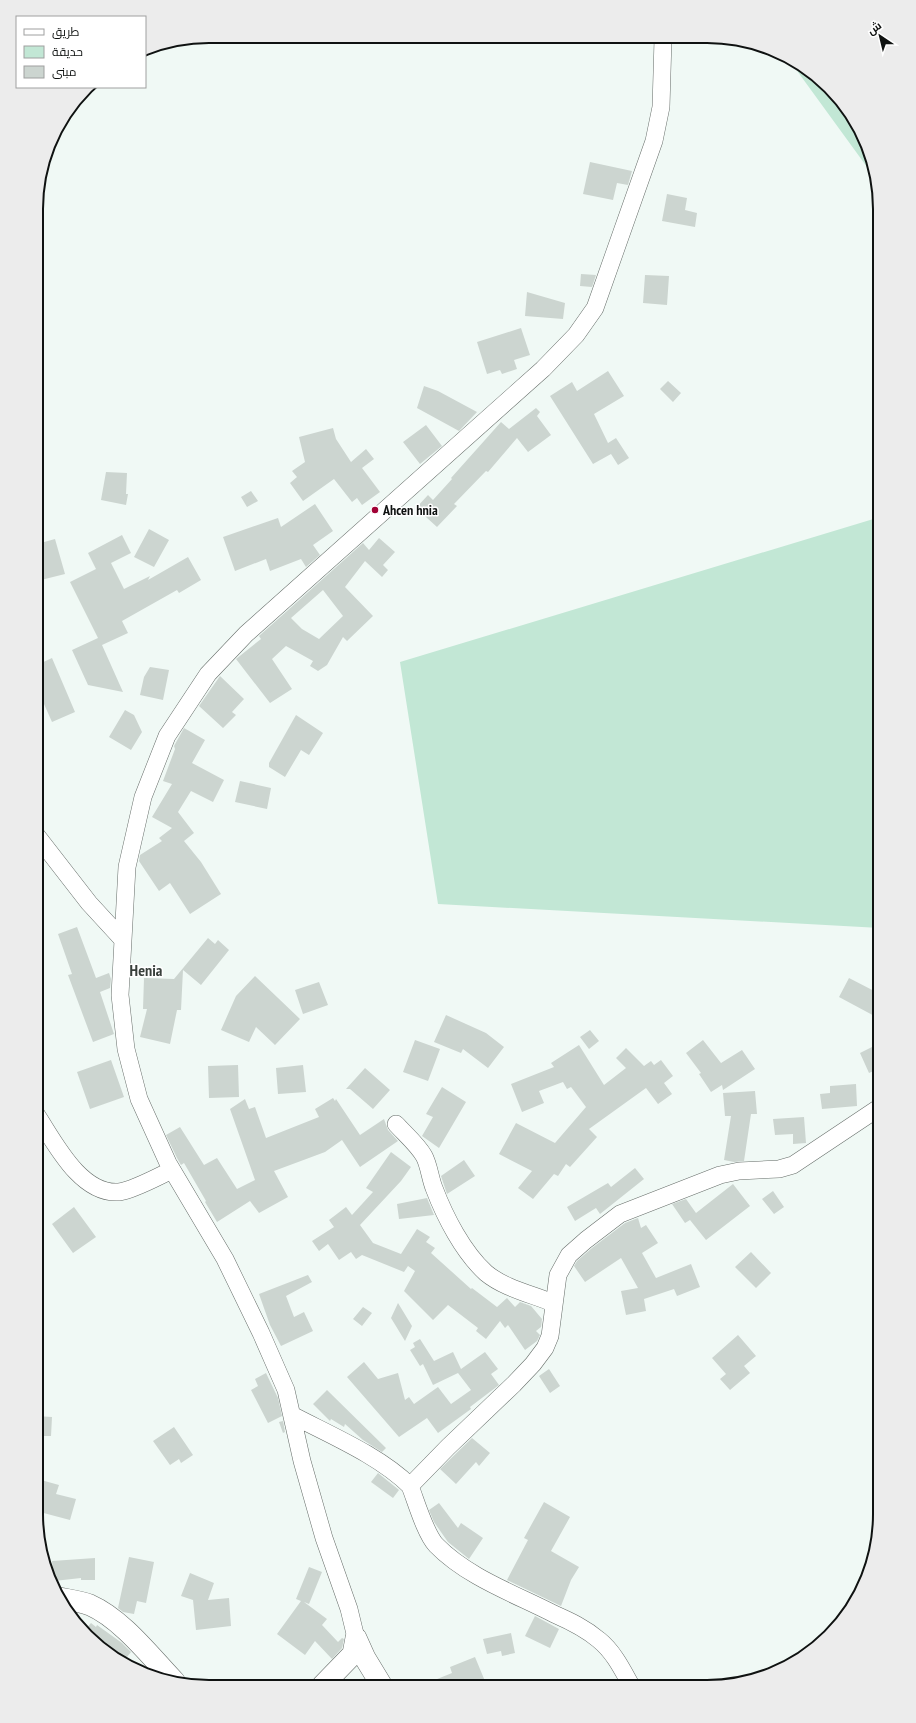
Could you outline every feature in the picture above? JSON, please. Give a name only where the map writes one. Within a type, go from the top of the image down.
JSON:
[{"type":"street","points":[[378,1680],[365,1658],[356,1638],[349,1610],[324,1538],[302,1460],[286,1390],[262,1333],[225,1259],[172,1170],[139,1099],[126,1049],[120,995],[128,867],[143,797],[167,736],[208,674],[246,634],[543,369],[576,335],[596,308],[654,142],[661,107],[663,43]]},
{"type":"street","points":[[43,844],[89,903],[123,940]]},
{"type":"street","points":[[410,1486],[533,1364],[545,1348],[550,1336],[553,1303],[558,1275],[569,1255],[620,1214],[720,1175],[739,1171],[779,1169],[793,1165],[873,1112]]},
{"type":"street","points":[[43,1124],[74,1170],[91,1185],[106,1191],[120,1192],[172,1170]]},
{"type":"street","points":[[396,1124],[419,1149],[425,1158],[435,1191],[461,1242],[471,1257],[487,1273],[501,1283],[553,1303]]},
{"type":"street","points":[[292,1415],[383,1463],[398,1474],[410,1486],[425,1525],[435,1544],[457,1562],[480,1577],[582,1627],[600,1640],[613,1654],[628,1680]]},
{"type":"street","points":[[67,1600],[89,1605],[105,1614],[122,1627],[168,1674]]},
{"type":"street","points":[[328,1680],[353,1654],[356,1638]]},
{"type":"green space","points":[[795,69],[816,84],[839,108],[856,136],[867,168]]},
{"type":"green space","points":[[873,519],[873,928],[438,904],[400,662]]},
{"type":"building","points":[[590,162],[632,171],[628,185],[617,183],[613,200],[583,194]]},
{"type":"building","points":[[667,194],[687,198],[685,210],[697,213],[695,227],[662,221]]},
{"type":"building","points":[[581,274],[596,275],[592,287],[580,286]]},
{"type":"building","points":[[645,275],[669,276],[667,305],[643,303]]},
{"type":"building","points":[[527,292],[565,303],[563,319],[525,316]]},
{"type":"building","points":[[521,328],[530,355],[514,360],[517,369],[502,374],[500,370],[487,374],[477,342]]},
{"type":"building","points":[[608,371],[624,396],[594,414],[608,443],[616,438],[629,458],[618,465],[611,454],[593,464],[550,396],[572,382],[577,391]]},
{"type":"building","points":[[668,381],[681,393],[673,402],[660,389]]},
{"type":"building","points":[[424,386],[438,391],[477,412],[459,431],[417,408]]},
{"type":"building","points":[[536,408],[540,412],[537,416],[551,435],[528,452],[517,438],[488,472],[486,471],[454,504],[457,506],[437,527],[416,508],[428,495],[433,500],[501,422],[509,429]]},
{"type":"building","points":[[426,425],[442,446],[420,464],[403,442]]},
{"type":"building","points":[[333,428],[336,439],[351,462],[366,449],[374,459],[362,468],[380,492],[362,505],[357,498],[352,502],[334,479],[303,501],[290,483],[297,477],[292,471],[305,462],[299,437]]},
{"type":"building","points":[[106,472],[127,473],[126,494],[128,494],[126,505],[101,500]]},
{"type":"building","points":[[251,491],[258,501],[247,507],[241,497]]},
{"type":"building","points":[[315,504],[333,531],[313,545],[320,555],[306,567],[301,559],[270,571],[266,559],[235,571],[223,537],[278,518],[281,527]]},
{"type":"building","points":[[149,529],[169,540],[154,567],[134,557]]},
{"type":"building","points":[[122,535],[131,553],[111,563],[124,589],[150,576],[148,580],[188,557],[201,580],[179,593],[177,590],[122,621],[128,633],[102,645],[123,692],[88,685],[72,650],[98,638],[70,582],[96,569],[88,553]]},
{"type":"building","points":[[379,538],[395,552],[383,565],[388,570],[382,577],[365,561],[345,587],[373,616],[347,641],[343,637],[327,665],[318,671],[310,666],[313,661],[286,646],[272,659],[292,689],[270,703],[236,659],[261,639],[259,636],[363,543],[369,550]],"holes":[[[323,590],[343,616],[319,639],[302,629],[291,618]]]},
{"type":"building","points":[[55,539],[65,574],[43,580],[43,542]]},
{"type":"building","points":[[52,658],[75,712],[52,722],[43,705],[43,662]]},
{"type":"building","points":[[150,667],[169,670],[163,700],[140,695],[144,677]]},
{"type":"building","points":[[220,676],[244,699],[232,712],[236,715],[223,728],[199,706]]},
{"type":"building","points":[[125,710],[134,715],[142,732],[131,750],[109,737]]},
{"type":"building","points":[[296,715],[323,733],[309,755],[301,750],[285,777],[269,767],[269,763]]},
{"type":"building","points":[[184,728],[205,740],[192,763],[224,780],[213,802],[191,791],[178,812],[194,833],[184,841],[201,862],[221,894],[190,914],[170,883],[159,891],[139,861],[140,855],[162,841],[159,838],[172,828],[152,817],[172,784],[163,781],[175,749],[174,746]]},
{"type":"building","points":[[240,781],[271,788],[267,809],[235,802]]},
{"type":"building","points":[[77,927],[96,978],[109,973],[111,979],[110,988],[100,992],[114,1034],[93,1042],[68,975],[72,974],[58,934]]},
{"type":"building","points":[[208,938],[215,944],[218,940],[229,950],[201,985],[183,970],[181,1010],[177,1010],[170,1044],[140,1037],[147,1009],[143,1009],[144,978],[174,979]]},
{"type":"building","points":[[255,976],[300,1019],[275,1045],[256,1027],[249,1042],[221,1030],[236,996]]},
{"type":"building","points":[[849,978],[873,990],[873,1015],[839,997]]},
{"type":"building","points":[[319,982],[328,1005],[303,1014],[295,990]]},
{"type":"building","points":[[446,1015],[486,1033],[504,1047],[488,1068],[463,1049],[461,1053],[434,1042]]},
{"type":"building","points":[[590,1030],[599,1041],[589,1049],[580,1037]]},
{"type":"building","points":[[415,1040],[440,1049],[428,1081],[403,1072]]},
{"type":"building","points":[[703,1040],[721,1063],[742,1050],[755,1069],[723,1090],[722,1085],[711,1092],[699,1074],[701,1073],[686,1053]]},
{"type":"building","points":[[579,1045],[604,1085],[626,1068],[616,1058],[626,1048],[644,1066],[651,1061],[654,1065],[661,1060],[673,1076],[664,1083],[672,1094],[658,1104],[646,1088],[589,1129],[597,1137],[570,1167],[566,1164],[558,1176],[554,1174],[533,1199],[518,1188],[532,1171],[499,1154],[516,1123],[555,1143],[586,1107],[571,1087],[567,1089],[563,1082],[539,1091],[544,1103],[522,1112],[511,1084],[554,1067],[551,1063]]},
{"type":"building","points":[[873,1046],[873,1071],[869,1073],[860,1053]]},
{"type":"building","points":[[111,1060],[124,1097],[90,1109],[77,1072]]},
{"type":"building","points":[[238,1065],[239,1097],[209,1098],[208,1066]]},
{"type":"building","points":[[303,1065],[306,1092],[278,1094],[276,1068]]},
{"type":"building","points":[[365,1068],[390,1090],[373,1109],[350,1089],[346,1089]]},
{"type":"building","points":[[856,1084],[857,1106],[822,1109],[820,1094],[830,1093],[830,1086]]},
{"type":"building","points":[[442,1087],[466,1102],[439,1148],[422,1136],[433,1117],[426,1114]]},
{"type":"building","points":[[755,1091],[757,1114],[751,1114],[744,1161],[734,1162],[724,1160],[731,1116],[725,1116],[723,1093]]},
{"type":"building","points":[[333,1098],[335,1101],[336,1099],[360,1135],[384,1119],[388,1130],[398,1141],[360,1167],[342,1140],[325,1152],[274,1171],[288,1197],[259,1213],[250,1201],[217,1222],[184,1163],[181,1165],[166,1135],[180,1127],[204,1165],[217,1158],[237,1189],[255,1180],[230,1109],[245,1099],[249,1109],[255,1107],[266,1138],[319,1117],[315,1109]]},
{"type":"building","points":[[804,1117],[806,1143],[793,1144],[793,1134],[775,1135],[773,1119]]},
{"type":"building","points":[[391,1152],[411,1167],[401,1181],[360,1225],[373,1243],[401,1254],[417,1229],[430,1237],[426,1242],[435,1248],[431,1253],[471,1289],[472,1288],[497,1307],[507,1298],[515,1307],[520,1302],[531,1306],[542,1319],[541,1327],[536,1331],[540,1335],[537,1341],[525,1350],[508,1325],[505,1328],[500,1321],[486,1339],[476,1331],[478,1328],[448,1305],[433,1320],[404,1291],[415,1271],[408,1266],[404,1272],[362,1255],[356,1259],[351,1252],[339,1260],[328,1244],[319,1251],[312,1241],[334,1227],[329,1220],[346,1207],[352,1215],[373,1192],[366,1188]]},
{"type":"building","points":[[464,1160],[475,1176],[447,1194],[441,1176]]},
{"type":"building","points":[[635,1168],[644,1179],[600,1214],[596,1208],[575,1221],[567,1207],[608,1183],[611,1187]]},
{"type":"building","points":[[733,1184],[750,1206],[706,1240],[690,1220],[685,1223],[672,1204],[686,1199],[696,1213]]},
{"type":"building","points":[[773,1191],[784,1207],[774,1214],[762,1199]]},
{"type":"building","points":[[427,1198],[434,1215],[399,1219],[397,1204]]},
{"type":"building","points":[[74,1207],[96,1237],[73,1253],[52,1224]]},
{"type":"building","points":[[638,1218],[641,1228],[646,1225],[658,1243],[642,1253],[656,1278],[691,1264],[700,1287],[677,1296],[674,1289],[644,1299],[646,1311],[626,1315],[621,1291],[638,1288],[621,1258],[585,1282],[574,1266],[577,1261],[592,1248],[625,1223]]},
{"type":"building","points":[[751,1252],[771,1273],[756,1288],[735,1267]]},
{"type":"building","points":[[308,1275],[312,1282],[286,1296],[294,1317],[304,1312],[313,1331],[281,1346],[270,1325],[259,1294]]},
{"type":"building","points":[[398,1303],[412,1326],[405,1341],[391,1318]]},
{"type":"building","points":[[363,1307],[372,1313],[362,1326],[353,1319]]},
{"type":"building","points":[[738,1335],[756,1356],[744,1366],[750,1373],[730,1390],[720,1379],[726,1374],[712,1358]]},
{"type":"building","points":[[420,1339],[434,1361],[453,1352],[461,1369],[485,1352],[498,1369],[491,1374],[499,1385],[470,1407],[471,1409],[438,1433],[427,1418],[399,1437],[347,1377],[364,1362],[378,1379],[398,1373],[405,1400],[409,1397],[414,1404],[438,1387],[451,1404],[471,1390],[458,1373],[433,1385],[423,1364],[420,1366],[410,1350],[415,1347],[413,1343]]},
{"type":"building","points":[[549,1369],[560,1386],[550,1393],[539,1376]]},
{"type":"building","points":[[266,1373],[278,1398],[282,1416],[268,1423],[251,1390],[258,1386],[255,1379]]},
{"type":"building","points":[[327,1390],[386,1448],[382,1452],[363,1440],[345,1424],[344,1427],[331,1419],[330,1421],[313,1404]]},
{"type":"building","points":[[43,1416],[52,1417],[51,1436],[43,1436]]},
{"type":"building","points":[[283,1421],[285,1432],[283,1433],[279,1422]]},
{"type":"building","points":[[174,1427],[193,1455],[181,1463],[179,1459],[170,1465],[153,1441]]},
{"type":"building","points":[[472,1438],[490,1453],[479,1466],[476,1462],[456,1484],[440,1469]]},
{"type":"building","points":[[378,1473],[399,1490],[393,1498],[371,1482]]},
{"type":"building","points":[[43,1481],[59,1485],[56,1494],[76,1499],[70,1520],[43,1513]]},
{"type":"building","points":[[544,1502],[570,1517],[551,1551],[579,1567],[571,1580],[561,1606],[507,1580],[528,1540],[524,1538]]},
{"type":"building","points":[[439,1503],[458,1528],[461,1523],[483,1538],[469,1559],[448,1542],[434,1522],[429,1510]]},
{"type":"building","points":[[129,1557],[154,1562],[146,1603],[137,1601],[134,1614],[123,1612],[118,1608]]},
{"type":"building","points":[[95,1558],[95,1580],[81,1580],[81,1578],[57,1581],[53,1569],[52,1561]]},
{"type":"building","points":[[309,1567],[322,1572],[309,1604],[304,1602],[327,1619],[322,1625],[338,1642],[342,1638],[344,1639],[342,1648],[332,1659],[315,1641],[305,1655],[277,1634],[301,1601],[296,1599]]},
{"type":"building","points":[[190,1573],[214,1583],[208,1600],[229,1598],[231,1626],[196,1630],[193,1600],[181,1596]]},
{"type":"building","points":[[535,1616],[559,1629],[550,1648],[525,1636]]},
{"type":"building","points":[[91,1623],[96,1627],[97,1625],[122,1643],[131,1652],[126,1658],[108,1646],[88,1627]]},
{"type":"building","points":[[511,1633],[515,1653],[502,1656],[501,1651],[487,1654],[483,1639]]},
{"type":"building","points":[[475,1657],[485,1680],[435,1680],[452,1673],[450,1667]]},
{"type":"place","name":"Ahcen hnia","points":[[375,510]]},
{"type":"district","name":"Henia","points":[[146,970]]}]
